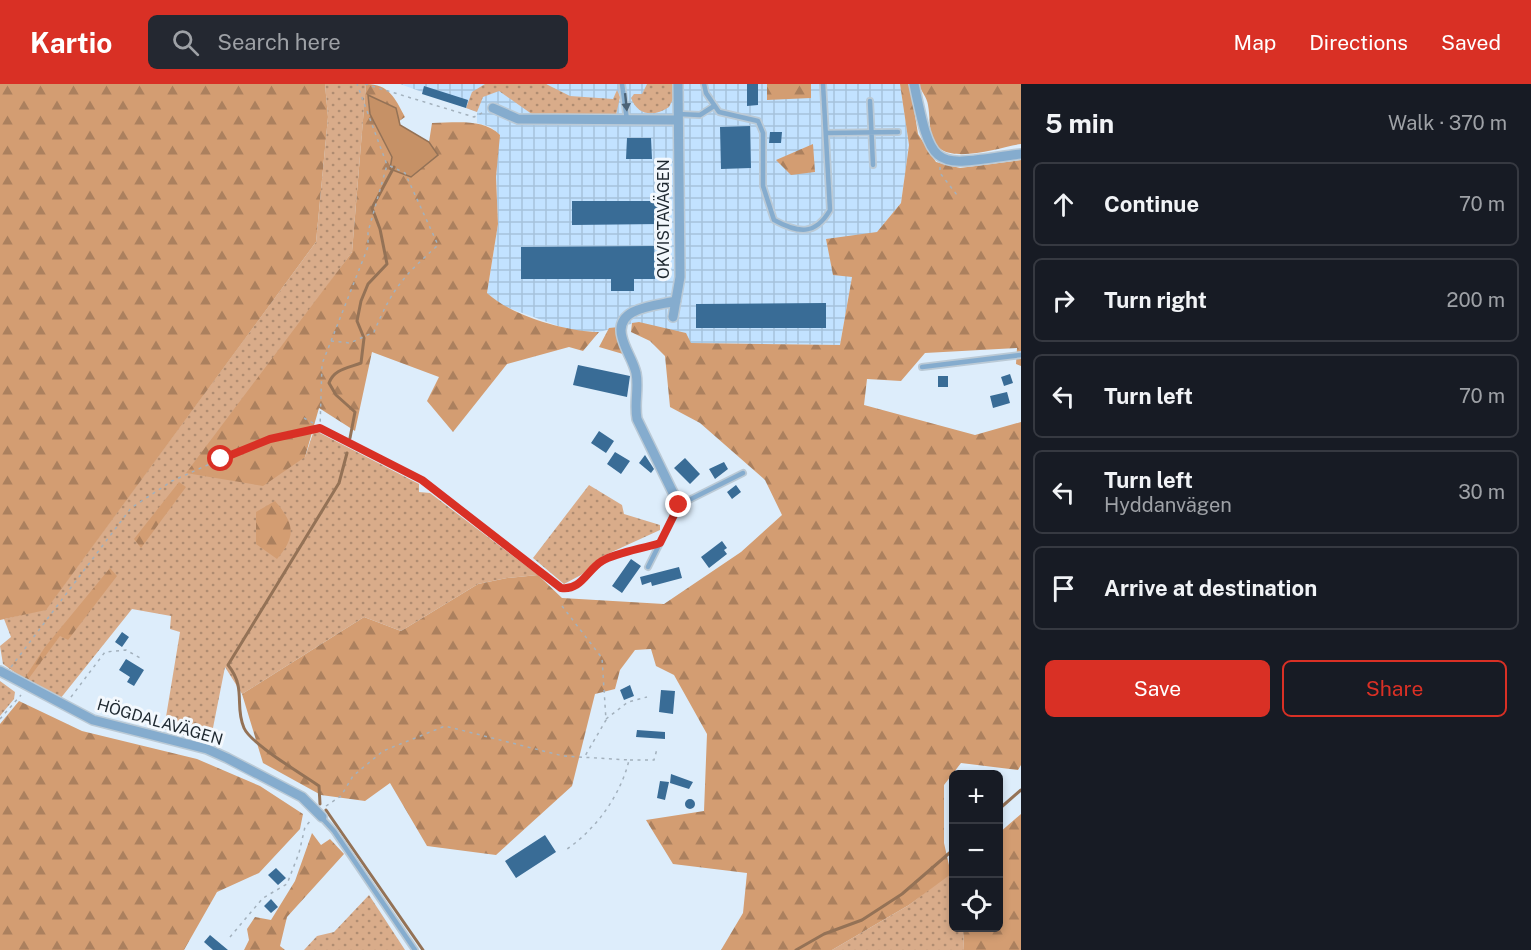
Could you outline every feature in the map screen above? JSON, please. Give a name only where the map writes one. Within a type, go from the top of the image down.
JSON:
[{"type":"street","name":"OKVISTAVÄGEN","points":[[673,317],[680,277],[678,84]]},
{"type":"street","points":[[914,84],[925,135],[934,152],[953,162],[1021,154]]},
{"type":"street","points":[[493,108],[518,119],[627,121],[678,117]]},
{"type":"street","points":[[676,301],[632,311],[625,318],[621,334],[637,378],[634,404],[639,426],[679,505]]},
{"type":"street","name":"HÖGDALAVÄGEN","points":[[3,673],[93,720],[207,749],[302,797],[320,815]]},
{"type":"lane","points":[[622,84],[627,121]]},
{"type":"lane","points":[[704,84],[714,106],[728,116],[753,118],[758,121],[763,133],[763,186],[774,220],[792,228],[808,230],[822,224],[830,210],[823,84]]},
{"type":"lane","points":[[870,101],[873,165]]},
{"type":"lane","points":[[678,117],[700,115],[714,106]]},
{"type":"lane","points":[[826,133],[898,132]]},
{"type":"lane","points":[[922,367],[1021,355]]},
{"type":"lane","points":[[648,567],[679,505],[743,473]]},
{"type":"lane","name":"HÖGDALAVÄGEN","points":[[320,815],[334,831],[415,950]]},
{"type":"path","points":[[320,428],[322,364],[368,247],[368,232],[389,166],[357,84]]},
{"type":"path","points":[[365,84],[474,117],[493,108]]},
{"type":"path","points":[[940,165],[940,173],[957,195]]},
{"type":"path","points":[[331,341],[350,343],[374,332],[387,301],[402,278],[438,245],[405,173],[389,166]]},
{"type":"path","points":[[304,418],[422,480],[561,588],[568,589],[580,584],[601,561],[660,543]]},
{"type":"path","points":[[3,673],[131,508],[172,481],[270,439],[320,428]]},
{"type":"path","points":[[562,606],[602,658],[606,720]]},
{"type":"path","points":[[64,706],[105,652],[126,650],[140,658]]},
{"type":"path","points":[[0,719],[27,687]]},
{"type":"path","points":[[585,756],[606,720],[628,702],[647,697]]},
{"type":"path","points":[[230,937],[264,898],[287,884],[299,853],[305,827],[341,796],[353,776],[383,751],[445,726],[563,756],[654,760],[657,749]]},
{"type":"path","points":[[564,851],[585,836],[606,810],[626,773],[629,760]]},
{"type":"shaded area","points":[[325,84],[366,84],[352,252],[317,300],[305,457],[314,430],[419,484],[419,492],[430,493],[538,575],[478,584],[401,631],[364,617],[242,694],[225,667],[210,743],[164,729],[180,632],[170,629],[171,616],[132,609],[60,699],[3,664],[0,646],[11,637],[4,619],[46,609],[316,242],[328,117]]},
{"type":"shaded area","points":[[400,84],[900,84],[909,145],[901,203],[877,232],[852,277],[840,345],[691,343],[639,322],[599,332],[572,331],[498,304],[487,293],[498,224],[496,177],[499,135],[491,127],[477,123],[477,112]]},
{"type":"shaded area","points":[[485,84],[546,84],[570,96],[613,99],[617,90],[620,97],[616,115],[536,117],[499,91],[483,97],[477,112],[466,108],[472,92]]},
{"type":"shaded area","points":[[647,84],[673,84],[673,99],[669,107],[658,112],[647,113],[634,104],[631,98],[634,94],[642,94]]},
{"type":"shaded area","points":[[368,95],[396,108],[400,125],[429,142],[438,155],[411,177],[390,169],[392,157],[370,114]]},
{"type":"shaded area","points":[[589,485],[622,505],[624,514],[660,525],[660,530],[603,556],[581,575],[564,584],[533,558]]},
{"type":"shaded area","points":[[0,681],[15,692],[14,699],[0,716]]},
{"type":"shaded area","points":[[949,874],[949,932],[963,932],[964,950],[832,950],[909,905]]},
{"type":"shaded area","points":[[369,895],[405,950],[304,950],[317,936],[334,932]]},
{"type":"green space","points":[[0,84],[325,84],[328,117],[316,242],[46,610],[0,620]]},
{"type":"green space","points":[[366,84],[386,89],[405,117],[398,122],[396,108],[368,95],[370,114],[392,157],[391,169],[411,177],[438,155],[429,142],[432,123],[477,124],[500,135],[496,177],[498,224],[487,293],[510,308],[540,321],[571,329],[599,332],[583,351],[569,347],[507,364],[453,432],[427,401],[439,377],[372,352],[355,431],[319,408],[305,457],[263,486],[186,473],[352,252]]},
{"type":"green space","points":[[767,84],[811,84],[811,98],[767,100]]},
{"type":"green space","points":[[900,84],[910,84],[918,134],[936,162],[960,168],[1021,160],[1021,366],[1016,364],[1017,348],[925,353],[901,381],[867,379],[864,405],[975,435],[1021,422],[1021,765],[1018,770],[961,763],[956,770],[949,770],[949,779],[944,785],[944,843],[949,875],[909,905],[832,950],[721,950],[743,913],[747,873],[673,864],[646,820],[704,811],[707,734],[674,675],[656,666],[651,649],[635,650],[620,670],[615,689],[595,694],[572,786],[496,855],[427,846],[390,783],[365,801],[321,795],[263,763],[242,694],[364,617],[401,631],[478,584],[538,575],[562,598],[664,604],[741,552],[782,515],[765,480],[700,423],[670,407],[665,356],[650,341],[631,332],[632,323],[639,322],[686,333],[691,343],[840,345],[852,277],[833,275],[826,239],[877,232],[901,203],[909,145]]},
{"type":"green space","points":[[918,84],[1021,84],[1021,144],[972,154],[947,152],[938,147],[930,129],[927,102]]},
{"type":"green space","points":[[813,144],[815,172],[791,175],[776,160]]},
{"type":"green space","points":[[619,327],[623,354],[599,347],[609,328]]},
{"type":"green space","points":[[179,482],[186,487],[141,548],[134,539]]},
{"type":"green space","points":[[275,501],[286,516],[291,530],[288,543],[277,559],[256,544],[256,512]]},
{"type":"green space","points":[[110,568],[117,576],[68,640],[60,636],[27,681],[24,679],[45,647]]},
{"type":"green space","points":[[19,701],[82,731],[197,759],[260,786],[303,814],[300,829],[259,873],[217,892],[184,950],[0,950],[0,724]]},
{"type":"green space","points":[[1021,814],[1021,950],[964,950],[963,932],[1003,932],[1003,830]]},
{"type":"green space","points":[[312,833],[321,845],[330,839],[344,854],[287,917],[280,946],[285,950],[244,950],[249,940],[247,929],[255,917],[271,920],[295,881]]},
{"type":"building","points":[[747,84],[758,84],[758,105],[747,106]]},
{"type":"building","points":[[424,86],[468,100],[466,108],[422,94]]},
{"type":"building","points":[[750,126],[751,168],[721,169],[720,127]]},
{"type":"building","points":[[770,132],[782,132],[781,143],[769,143]]},
{"type":"building","points":[[627,138],[651,138],[652,159],[626,159]]},
{"type":"building","points":[[572,201],[661,201],[661,224],[572,225]]},
{"type":"building","points":[[654,246],[655,279],[634,279],[634,291],[611,291],[611,279],[521,279],[521,247]]},
{"type":"building","points":[[826,303],[826,328],[696,328],[696,304]]},
{"type":"building","points":[[578,365],[630,376],[627,397],[573,385]]},
{"type":"building","points":[[1010,374],[1013,383],[1004,386],[1001,377]]},
{"type":"building","points":[[938,376],[948,376],[948,387],[938,387]]},
{"type":"building","points":[[1007,392],[1010,403],[993,408],[990,396]]},
{"type":"building","points":[[599,431],[614,441],[606,453],[591,443]]},
{"type":"building","points":[[615,452],[630,461],[621,474],[607,464]]},
{"type":"building","points":[[645,455],[654,469],[651,473],[639,463]]},
{"type":"building","points":[[685,458],[700,474],[690,484],[674,468]]},
{"type":"building","points":[[724,462],[728,469],[715,479],[709,469]]},
{"type":"building","points":[[736,485],[741,492],[732,499],[727,492]]},
{"type":"building","points":[[722,541],[727,548],[724,550],[727,554],[709,568],[701,557]]},
{"type":"building","points":[[631,559],[641,566],[622,593],[612,586]]},
{"type":"building","points":[[679,567],[682,578],[652,586],[651,582],[642,585],[640,577]]},
{"type":"building","points":[[122,632],[129,637],[122,647],[115,642]]},
{"type":"building","points":[[126,659],[144,670],[134,686],[127,682],[130,677],[119,670]]},
{"type":"building","points":[[630,685],[634,696],[624,700],[620,690]]},
{"type":"building","points":[[661,690],[675,691],[673,714],[659,712]]},
{"type":"building","points":[[637,730],[665,732],[665,739],[636,737]]},
{"type":"building","points":[[671,774],[693,782],[689,789],[670,783]]},
{"type":"building","points":[[660,781],[669,782],[665,800],[657,798]]},
{"type":"building","points":[[690,799],[694,800],[694,808],[690,809],[686,808],[685,804],[686,800]]},
{"type":"building","points":[[545,835],[556,852],[516,878],[505,861]]},
{"type":"building","points":[[276,868],[286,878],[278,885],[268,875]]},
{"type":"building","points":[[271,899],[278,907],[271,913],[264,906]]},
{"type":"building","points":[[210,935],[228,950],[213,950],[204,942]]},
{"type":"waterway","points":[[350,438],[355,412],[336,395],[329,383],[338,372],[361,363],[364,338],[357,321],[361,301],[368,284],[387,264],[380,229],[372,208],[394,167]]},
{"type":"waterway","points":[[320,804],[319,786],[266,750],[244,728],[241,720],[239,689],[228,665],[339,483],[347,453]]},
{"type":"waterway","points":[[1003,806],[1021,790]]},
{"type":"waterway","points":[[326,810],[423,950]]},
{"type":"waterway","points":[[796,950],[824,934],[862,920],[902,894],[949,853]]},
{"type":"route","points":[[221,459],[270,439],[320,428],[363,452],[422,480],[499,537],[561,588],[568,589],[580,584],[601,561],[660,543],[679,505]]}]
